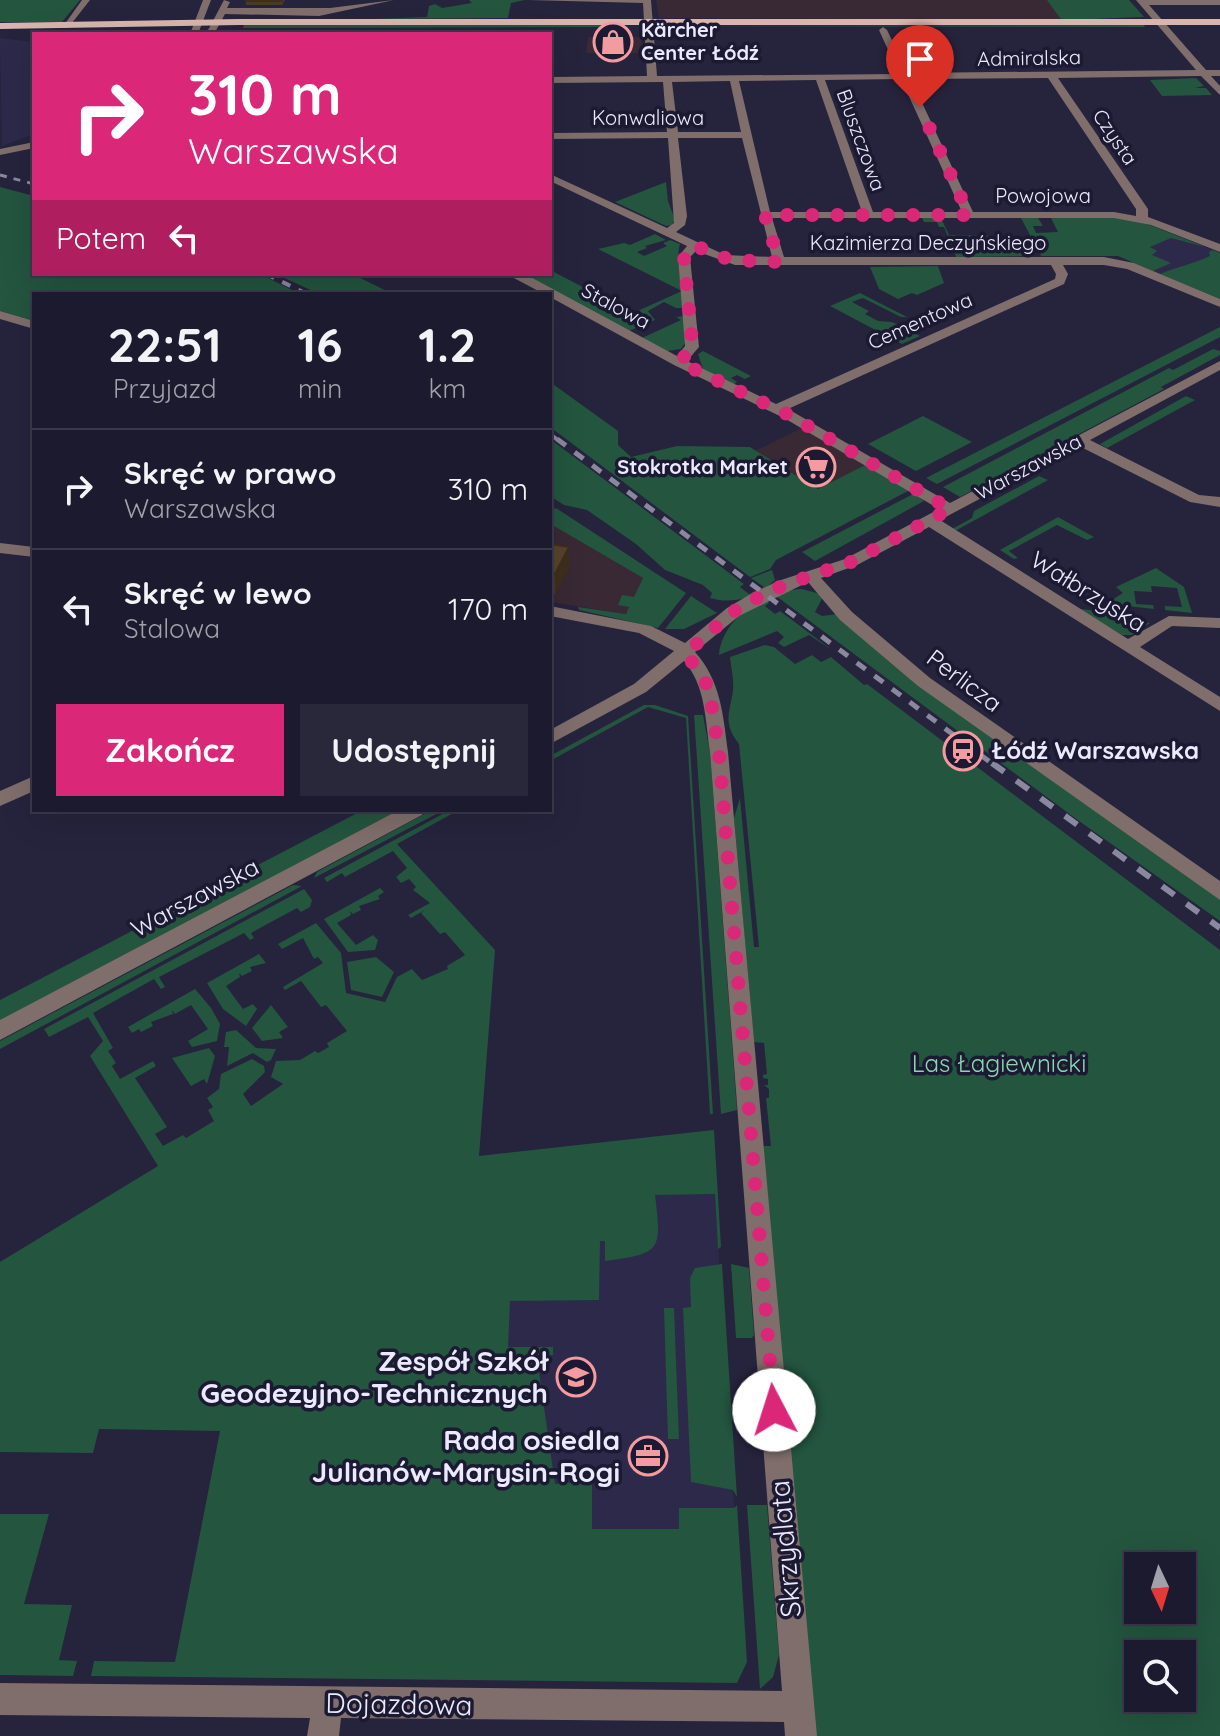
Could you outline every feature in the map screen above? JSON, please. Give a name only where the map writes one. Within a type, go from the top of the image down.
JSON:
[{"type":"main road","points":[[0,29],[196,29],[216,23],[340,22],[883,30],[1164,26],[1220,22]]},
{"type":"main road","points":[[216,23],[1164,26],[1220,29]]},
{"type":"main road","points":[[0,29],[65,26],[196,29]]},
{"type":"street","points":[[65,26],[86,0]]},
{"type":"street","points":[[196,29],[207,0]]},
{"type":"street","points":[[216,23],[227,0]]},
{"type":"street","points":[[216,23],[331,11],[390,0]]},
{"type":"street","points":[[532,0],[647,0],[652,79]]},
{"type":"street","points":[[1141,1],[1220,2]]},
{"type":"street","points":[[1141,1],[1220,92]]},
{"type":"street","points":[[291,22],[331,11]]},
{"type":"street","points":[[331,11],[328,17],[340,22]]},
{"type":"street","points":[[883,30],[969,215]]},
{"type":"street","name":"Admiralska","points":[[552,80],[1220,73]]},
{"type":"street","name":"Czysta","points":[[1052,76],[1142,209],[1142,219]]},
{"type":"street","name":"Bluszczowa","points":[[820,78],[868,214]]},
{"type":"street","points":[[667,79],[681,221],[668,232]]},
{"type":"street","points":[[734,79],[779,262]]},
{"type":"street","name":"Konwaliowa","points":[[552,136],[747,135]]},
{"type":"street","points":[[0,152],[32,145]]},
{"type":"street","name":"Kazimierza Deczyńskiego","points":[[552,178],[730,260],[1055,260],[1124,264],[1220,303]]},
{"type":"street","name":"Powojowa","points":[[765,215],[1101,214],[1142,219],[1220,248]]},
{"type":"street","points":[[679,362],[692,347],[684,257],[686,251],[696,246]]},
{"type":"street","name":"Cementowa","points":[[776,409],[1060,281],[1062,274],[1055,260]]},
{"type":"street","name":"Stalowa","points":[[520,276],[549,292]]},
{"type":"street","name":"Stalowa","points":[[552,293],[679,362],[776,409],[950,509]]},
{"type":"street","points":[[0,315],[32,324]]},
{"type":"street","name":"Warszawska","points":[[552,737],[619,701],[686,653],[744,605],[776,588],[851,562],[1220,365]]},
{"type":"street","points":[[1079,440],[1195,499],[1220,502]]},
{"type":"street","name":"Wałbrzyska","points":[[929,520],[1220,705]]},
{"type":"street","points":[[0,548],[32,552]]},
{"type":"street","name":"Perlicza","points":[[811,576],[846,616],[924,682],[1220,892]]},
{"type":"street","points":[[552,611],[655,632],[672,640],[686,653]]},
{"type":"street","points":[[1129,646],[1169,621],[1220,623]]},
{"type":"street","name":"Skrzydlata","points":[[686,653],[709,688],[719,752],[800,1722]]},
{"type":"street","points":[[0,799],[32,784]]},
{"type":"street","name":"Warszawska","points":[[0,1031],[411,812]]},
{"type":"street","name":"Dojazdowa","points":[[0,1699],[327,1703],[800,1722]]},
{"type":"street","points":[[323,1736],[327,1703]]},
{"type":"shaded area","points":[[656,0],[1051,0],[1066,20],[659,18]]},
{"type":"shaded area","points":[[588,37],[641,37],[643,53],[586,53]]},
{"type":"shaded area","points":[[0,38],[32,42],[32,135],[2,146]]},
{"type":"shaded area","points":[[1150,225],[1220,253],[1220,299],[1118,256],[1084,256]]},
{"type":"shaded area","points":[[802,428],[865,465],[819,489],[755,451]]},
{"type":"shaded area","points":[[554,525],[643,578],[634,598],[623,596],[618,604],[629,607],[626,614],[552,602]]},
{"type":"shaded area","name":"Zespół Szkół Geodezyjno-Technicznych","points":[[711,1130],[744,1667],[414,1665],[435,1161]]},
{"type":"green space","points":[[0,0],[80,0],[62,22],[0,22]]},
{"type":"green space","points":[[469,0],[525,0],[511,3],[508,18],[373,19],[427,17],[429,6],[435,4],[442,8],[472,3]]},
{"type":"green space","points":[[1047,0],[1129,0],[1144,17],[1066,20],[1060,18]]},
{"type":"green space","points":[[244,25],[623,25],[624,27],[243,28]]},
{"type":"green space","points":[[1144,25],[1145,27],[674,26]]},
{"type":"green space","points":[[1196,78],[1204,86],[1195,88],[1206,88],[1212,95],[1162,96],[1150,80]]},
{"type":"green space","points":[[666,182],[668,201],[675,220],[672,225],[666,226],[615,202]]},
{"type":"green space","points":[[0,187],[32,195],[32,276],[264,276],[296,292],[32,292],[32,320],[0,311]]},
{"type":"green space","points":[[922,218],[941,218],[949,235],[996,236],[1002,244],[1026,245],[1031,256],[956,257],[944,227],[939,227],[937,222],[924,222]]},
{"type":"green space","points":[[1021,218],[1038,218],[1043,226],[1033,226],[1036,233],[1058,232],[1051,218],[1119,218],[1150,225],[1205,247],[1171,238],[1150,247],[1157,251],[1152,255],[1171,263],[1153,271],[1118,256],[1041,256]]},
{"type":"green space","points":[[655,234],[666,240],[645,246],[647,248],[637,252],[644,256],[667,246],[663,243],[670,240],[680,244],[682,291],[598,249],[624,243],[630,245]]},
{"type":"green space","points":[[1209,252],[1220,253],[1220,299],[1160,274],[1210,256]]},
{"type":"green space","points":[[938,266],[944,283],[917,295],[912,293],[898,299],[879,289],[870,267]]},
{"type":"green space","points":[[552,271],[633,313],[682,291],[684,308],[664,302],[648,311],[655,320],[629,331],[527,276],[552,276]]},
{"type":"green space","points":[[280,276],[356,276],[389,292],[315,292]]},
{"type":"green space","points":[[860,293],[907,317],[863,298],[852,302],[869,311],[865,314],[878,321],[892,322],[920,336],[902,344],[830,306]]},
{"type":"green space","points":[[684,316],[685,343],[681,349],[667,351],[642,338],[681,320],[676,317]]},
{"type":"green space","points":[[1220,327],[1220,337],[937,484],[926,478]]},
{"type":"green space","points":[[1213,349],[1220,351],[1220,355],[1161,387],[1164,389],[960,497],[943,487],[1169,368],[1173,370]]},
{"type":"green space","points":[[703,351],[751,376],[731,378],[737,382],[733,385],[703,369],[698,354]]},
{"type":"green space","points":[[552,383],[618,431],[618,445],[631,457],[677,446],[750,447],[818,489],[865,465],[910,490],[776,560],[770,569],[750,577],[552,428]]},
{"type":"green space","points":[[1186,396],[1195,400],[1107,448],[1100,444]]},
{"type":"green space","points":[[923,416],[972,442],[916,471],[868,444]]},
{"type":"green space","points":[[552,440],[744,584],[740,587],[749,594],[764,587],[751,578],[772,570],[775,580],[761,591],[745,598],[728,601],[710,598],[712,593],[703,585],[665,570],[636,544],[587,510],[564,505],[552,497]]},
{"type":"green space","points":[[1039,476],[1048,480],[955,531],[952,529],[972,518],[974,511]]},
{"type":"green space","points":[[915,493],[924,501],[815,561],[802,552]]},
{"type":"green space","points":[[556,508],[686,593],[658,628],[579,610],[578,607],[626,614],[629,607],[618,605],[622,595],[634,597],[643,578],[552,528],[552,510]]},
{"type":"green space","points":[[1058,517],[1094,537],[1087,540],[1057,525],[1009,551],[1018,558],[1014,559],[1000,550]]},
{"type":"green space","points":[[1156,568],[1184,587],[1192,613],[1165,610],[1165,606],[1182,607],[1177,588],[1151,586],[1152,592],[1134,591],[1136,604],[1153,605],[1154,609],[1118,605],[1110,601],[1123,593],[1116,587]]},
{"type":"green space","points":[[802,589],[824,595],[815,612],[822,616],[838,614],[926,689],[1220,896],[1220,921],[1079,821],[776,596],[767,600],[769,603],[765,606],[775,614],[780,611],[832,650],[809,635],[784,647],[778,643],[784,637],[777,631],[719,655],[728,629],[748,608],[775,594]]},
{"type":"green space","points":[[691,596],[717,613],[684,629],[665,629]]},
{"type":"green space","points":[[1079,609],[1111,612],[1113,616],[1150,623],[1132,635],[1122,635]]},
{"type":"green space","name":"Las Łagiewnicki","points":[[765,645],[774,647],[795,664],[812,655],[821,662],[831,657],[864,685],[867,684],[1220,950],[1220,1736],[816,1736],[763,1146],[771,1146],[766,1098],[769,1098],[769,1089],[764,1085],[768,1085],[768,1079],[763,1078],[767,1074],[764,1043],[754,1042],[734,818],[740,798],[754,947],[759,947],[739,744],[729,723],[733,686],[730,657]]},
{"type":"green space","points":[[644,705],[655,705],[688,716],[713,1114],[710,1114],[686,718],[648,707],[552,760],[552,755]]},
{"type":"green space","points":[[694,715],[703,715],[710,752],[737,1110],[721,1114]]},
{"type":"green space","points":[[359,812],[395,812],[0,1021],[0,1000]]},
{"type":"green space","points":[[428,812],[440,812],[314,878],[317,872]]},
{"type":"green space","points":[[446,812],[455,812],[397,844],[495,950],[479,1156],[714,1130],[721,1247],[718,1249],[715,1194],[655,1195],[658,1228],[654,1246],[647,1252],[605,1261],[605,1241],[600,1241],[599,1300],[510,1301],[508,1347],[553,1347],[553,1355],[537,1358],[555,1484],[592,1480],[592,1529],[679,1529],[679,1508],[734,1508],[737,1505],[747,1662],[737,1683],[91,1676],[94,1661],[175,1662],[220,1431],[99,1429],[93,1453],[0,1452],[0,1262],[158,1166],[90,1056],[103,1041],[88,1017],[49,1037],[44,1029],[304,889],[312,900],[310,907],[301,912],[297,908],[251,933],[254,938],[250,940],[244,933],[159,977],[165,987],[161,989],[154,979],[93,1013],[113,1048],[108,1051],[116,1063],[112,1066],[120,1079],[153,1061],[156,1066],[135,1078],[167,1127],[155,1134],[163,1146],[183,1135],[186,1138],[214,1121],[208,1110],[213,1107],[207,1098],[219,1089],[221,1074],[252,1059],[264,1066],[265,1072],[243,1094],[251,1106],[283,1084],[271,1077],[276,1061],[300,1060],[315,1051],[318,1053],[329,1047],[327,1043],[347,1031],[326,1005],[321,1007],[301,981],[285,990],[283,987],[323,963],[318,957],[314,959],[303,938],[282,949],[278,944],[316,923],[341,953],[346,993],[385,1002],[397,977],[412,969],[422,980],[448,969],[447,966],[465,955],[445,932],[440,934],[421,913],[425,910],[411,918],[408,915],[430,903],[413,890],[416,887],[409,879],[401,883],[396,877],[407,868],[393,851],[345,877],[342,873],[327,882],[324,878]]},
{"type":"green space","points":[[293,885],[302,886],[0,1049],[0,1041]]},
{"type":"green space","points":[[380,888],[384,892],[378,896],[380,899],[359,906],[361,910],[353,914],[350,911],[351,915],[337,923],[356,945],[373,935],[378,940],[375,950],[348,952],[324,919]]},
{"type":"green space","points":[[259,954],[266,963],[250,967],[252,971],[242,976],[239,973],[240,977],[226,986],[243,1009],[253,1004],[257,1009],[246,1026],[223,1009],[207,983]]},
{"type":"green space","points":[[376,957],[394,972],[382,997],[351,990],[347,962]]},
{"type":"green space","points":[[195,989],[220,1024],[217,1041],[192,1047],[188,1041],[208,1029],[191,1005],[175,1014],[172,1010],[173,1014],[151,1022],[153,1026],[141,1032],[139,1029],[132,1033],[128,1027]]},
{"type":"green space","points":[[271,1005],[288,1027],[279,1032],[283,1038],[262,1041],[252,1028]]},
{"type":"green space","points":[[236,1030],[256,1048],[276,1049],[271,1060],[267,1062],[253,1053],[227,1066],[229,1047],[224,1047],[226,1032]]},
{"type":"green space","points":[[209,1048],[215,1056],[207,1084],[204,1079],[191,1086],[172,1058]]},
{"type":"green space","points":[[722,1264],[737,1497],[733,1490],[691,1482],[683,1308],[691,1307],[690,1278],[695,1268]]},
{"type":"green space","points":[[731,1264],[749,1268],[752,1338],[736,1338]]},
{"type":"green space","points":[[664,1308],[674,1308],[679,1439],[668,1439]]},
{"type":"green space","points":[[747,1505],[767,1505],[779,1655],[773,1677],[760,1689]]},
{"type":"green space","points":[[0,1514],[49,1514],[24,1604],[72,1605],[59,1660],[77,1661],[73,1676],[0,1675]]},
{"type":"building","points":[[552,544],[569,547],[555,574],[552,573]]},
{"type":"railway","points":[[0,175],[32,183]]},
{"type":"railway","points":[[270,276],[303,292]]},
{"type":"railway","points":[[552,436],[559,441]]},
{"type":"railway","points":[[557,439],[994,765]]},
{"type":"railway","points":[[992,763],[1220,928]]},
{"type":"place","name":"Kärcher Center Łódź","points":[[613,42]]},
{"type":"place","name":"Stokrotka Market","points":[[816,467]]},
{"type":"place","name":"Łódź Warszawska","points":[[963,751]]},
{"type":"place","name":"Zespół Szkół Geodezyjno-Technicznych","points":[[576,1377]]},
{"type":"place","name":"Rada osiedla Julianów-Marysin-Rogi","points":[[648,1456]]},
{"type":"route","points":[[774,1410],[719,752],[709,688],[686,653],[720,622],[755,599],[776,588],[851,562],[950,509],[789,415],[679,362],[689,352],[692,343],[684,257],[686,251],[696,246],[730,260],[779,262],[765,215],[969,215],[920,107]]}]
